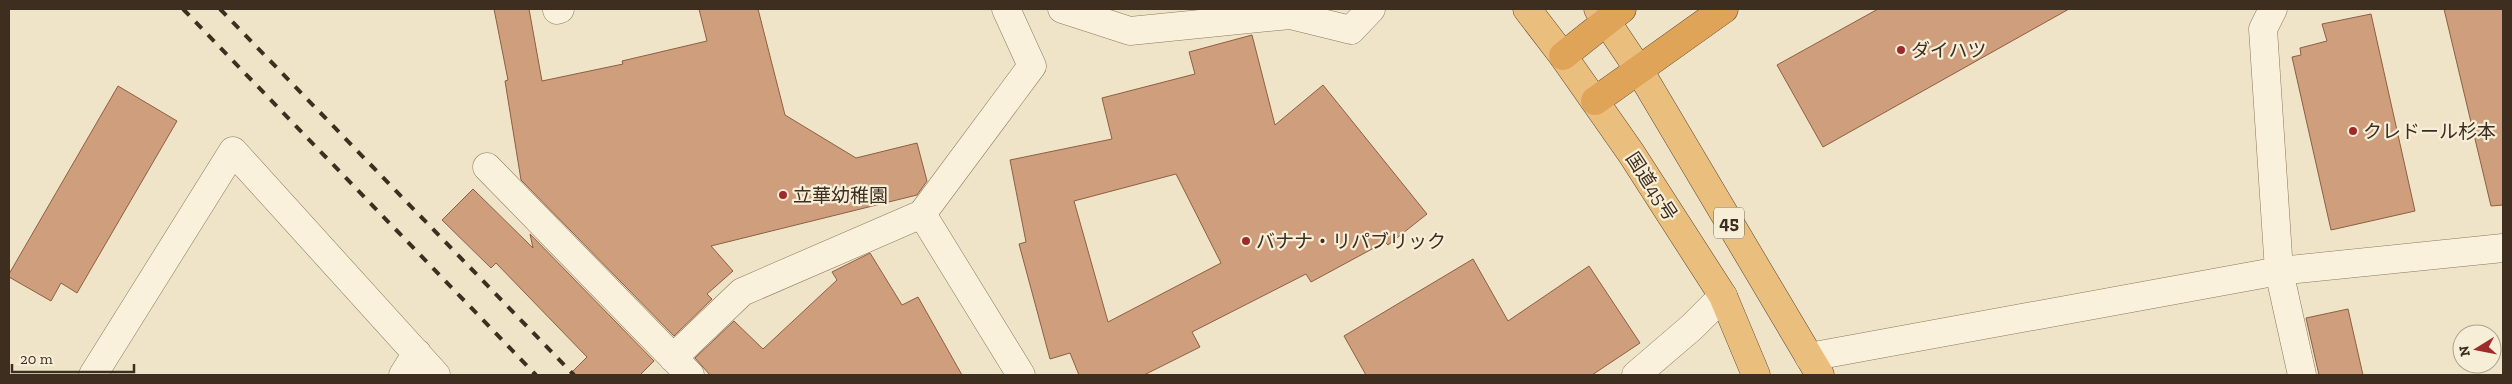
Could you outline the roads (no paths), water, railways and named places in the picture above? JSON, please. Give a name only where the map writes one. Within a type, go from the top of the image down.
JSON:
[{"type":"highway","name":"国道45号","points":[[1527,9],[1595,101],[1723,296],[1756,375]]},
{"type":"highway","points":[[1595,101],[1724,9]]},
{"type":"highway","points":[[1563,56],[1609,13]]},
{"type":"highway","name":"45","points":[[1609,13],[1639,70],[1815,366]]},
{"type":"street","points":[[487,167],[682,367],[742,292],[922,214],[1032,66],[1006,9]]},
{"type":"street","points":[[1062,9],[1130,30],[1290,15],[1351,30],[1371,9]]},
{"type":"street","points":[[2273,9],[2262,29],[2279,270],[2302,375]]},
{"type":"street","points":[[93,375],[233,151],[436,375]]},
{"type":"street","points":[[922,214],[1021,375]]},
{"type":"street","points":[[1815,366],[2279,270],[2503,248]]},
{"type":"street","points":[[1636,375],[1692,327],[1723,296]]},
{"type":"street","points":[[403,375],[417,353]]},
{"type":"railway","points":[[183,9],[536,375]]},
{"type":"railway","points":[[220,9],[574,375]]},
{"type":"place","name":"ダイハツ","points":[[1901,50]]},
{"type":"place","name":"クレドール杉本","points":[[2353,131]]},
{"type":"place","name":"立華幼稚園","points":[[783,195]]},
{"type":"place","name":"バナナ・リパブリック","points":[[1246,241]]}]
